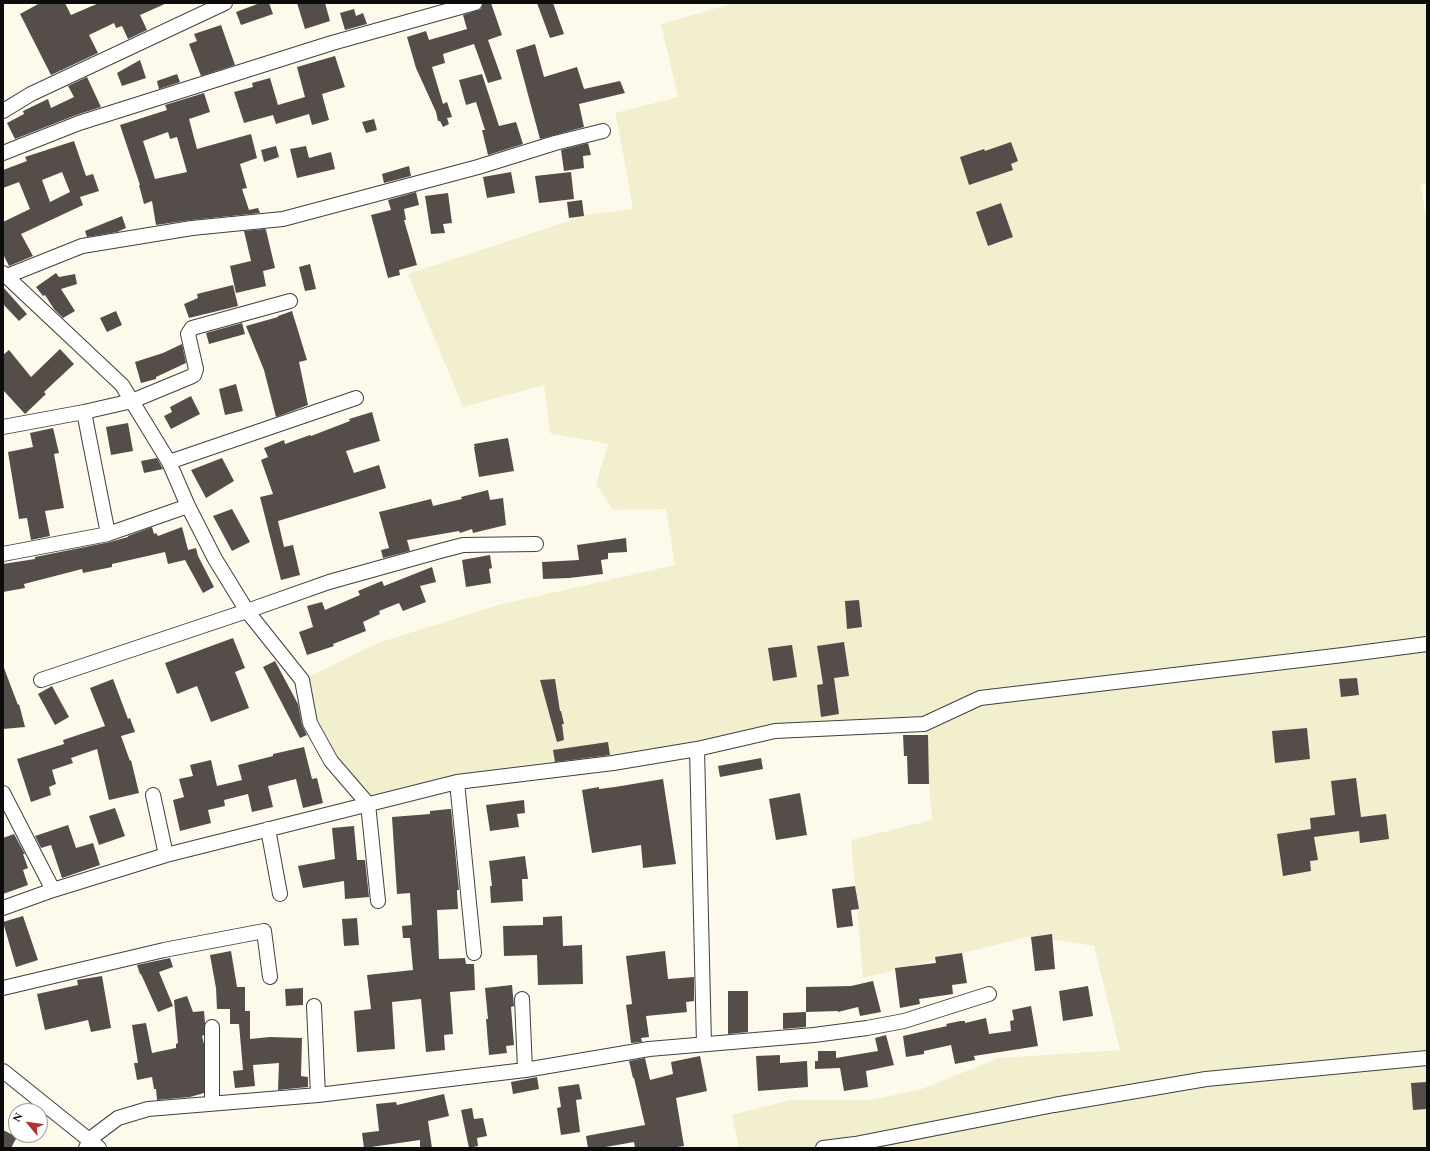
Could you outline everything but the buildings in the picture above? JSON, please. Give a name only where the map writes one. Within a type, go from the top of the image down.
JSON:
[{"type":"street","points":[[3,111],[31,94],[225,3]]},
{"type":"street","points":[[3,152],[79,123],[265,64],[332,43],[475,3]]},
{"type":"street","points":[[378,901],[368,804],[331,761],[310,723],[302,680],[247,611],[215,559],[188,506],[169,462],[122,385],[5,275],[82,246],[192,228],[283,218],[478,167],[555,143],[603,131]]},
{"type":"street","points":[[3,427],[84,412],[132,400],[190,377],[194,374],[196,369],[188,334],[192,328],[290,301]]},
{"type":"street","points":[[169,462],[356,398]]},
{"type":"street","points":[[84,412],[108,534]]},
{"type":"street","points":[[3,554],[108,534],[188,506]]},
{"type":"street","points":[[41,680],[329,582],[463,545],[536,544]]},
{"type":"street","points":[[3,908],[53,890],[166,855],[457,782],[614,763],[697,749],[776,731],[924,724],[980,698],[1427,644]]},
{"type":"street","points":[[697,749],[704,1044]]},
{"type":"street","points":[[457,782],[474,953]]},
{"type":"street","points":[[3,793],[53,890]]},
{"type":"street","points":[[153,795],[166,855]]},
{"type":"street","points":[[268,829],[280,894]]},
{"type":"street","points":[[3,988],[164,950],[264,931],[270,977]]},
{"type":"street","points":[[3,1071],[91,1145],[118,1118],[148,1109],[318,1095],[525,1070],[650,1049],[814,1035],[867,1028],[904,1022],[989,994]]},
{"type":"street","points":[[522,998],[525,1070]]},
{"type":"street","points":[[314,1006],[318,1095]]},
{"type":"street","points":[[212,1027],[212,1103]]},
{"type":"street","points":[[823,1148],[855,1144],[1054,1105],[1206,1079],[1427,1058]]},
{"type":"shaded area","points":[[734,3],[1427,3],[1427,183],[1420,185],[1427,220],[1427,1148],[739,1148],[732,1115],[790,1100],[870,1100],[919,1090],[999,1058],[1120,1050],[1094,946],[1031,936],[863,978],[851,840],[932,820],[924,725],[775,731],[368,804],[331,761],[302,680],[378,643],[498,605],[675,565],[666,509],[613,510],[596,484],[608,444],[550,433],[544,385],[463,407],[408,274],[586,215],[633,209],[615,113],[678,97],[661,24]]}]
